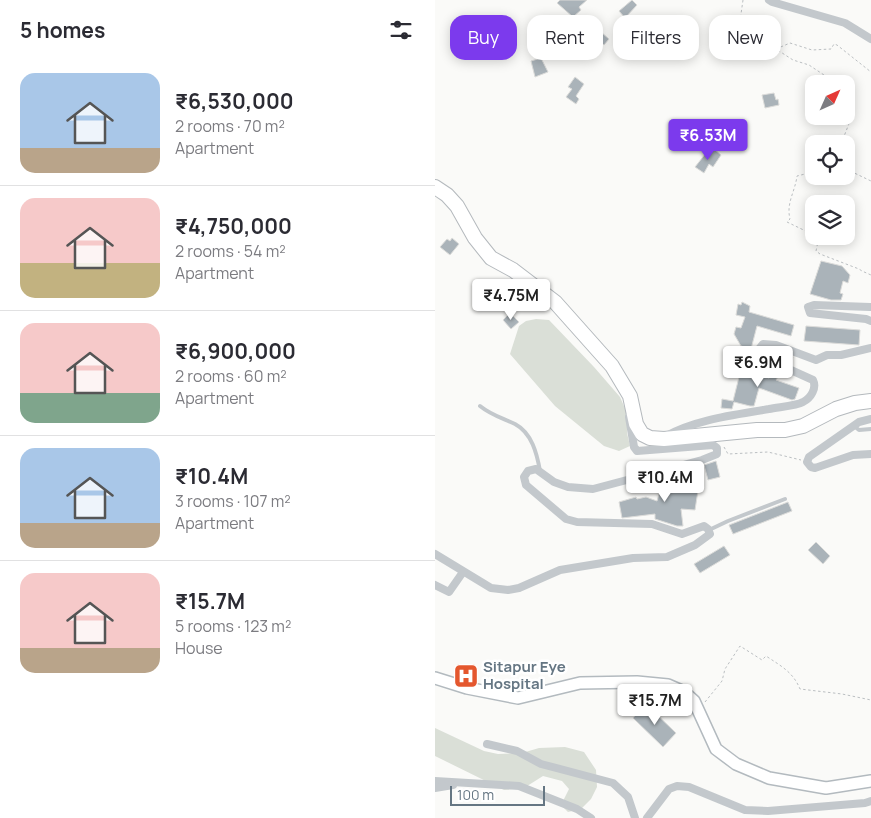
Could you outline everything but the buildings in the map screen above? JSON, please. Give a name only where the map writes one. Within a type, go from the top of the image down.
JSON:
[{"type":"highway","points":[[435,187],[447,195],[457,206],[475,238],[491,258],[513,270],[555,302],[612,366],[630,396],[636,424],[642,434],[650,438],[660,439],[757,430],[785,430],[803,426],[836,409],[855,403],[871,401]]},
{"type":"main road","points":[[435,678],[467,688],[518,698],[580,683],[637,682],[668,684],[684,692],[694,701],[716,749],[736,764],[769,778],[826,788],[871,781]]},
{"type":"street","points":[[769,0],[845,22],[871,39]]},
{"type":"street","points":[[870,307],[814,305],[808,307],[810,313],[866,319],[871,322]]},
{"type":"street","points":[[660,439],[681,427],[804,402],[815,390],[816,385],[813,380],[762,357],[759,354],[759,349],[763,344],[777,345],[817,360],[827,355],[841,355],[871,348]]},
{"type":"street","points":[[435,554],[491,588],[508,590],[519,588],[560,570],[633,558],[667,557],[695,545],[709,534],[708,530],[703,526],[681,534],[652,524],[577,522],[566,519],[525,485],[524,477],[528,471],[536,469],[554,482],[568,487],[593,489],[717,454],[717,448],[713,445],[637,451],[634,447],[629,418],[633,414]]},
{"type":"street","points":[[871,419],[859,422],[809,457],[807,462],[811,467],[815,468],[853,455],[871,454]]},
{"type":"street","points":[[435,585],[449,592],[463,572]]},
{"type":"street","points":[[487,744],[517,751],[541,764],[601,778],[613,783],[628,797],[635,818]]},
{"type":"street","points":[[435,781],[519,786],[577,809],[591,818]]},
{"type":"street","points":[[435,788],[470,782]]},
{"type":"street","points":[[647,818],[669,790],[677,786],[689,786],[745,810],[768,811],[865,804],[871,801]]},
{"type":"lane","points":[[481,406],[489,414],[515,424],[525,431],[535,450],[539,471]]},
{"type":"lane","points":[[854,426],[859,430],[871,429]]},
{"type":"lane","points":[[708,530],[785,499]]},
{"type":"path","points":[[741,15],[743,0]]},
{"type":"path","points":[[781,47],[790,44],[812,50],[831,50],[834,44],[871,72]]},
{"type":"path","points":[[781,52],[793,60],[809,65],[824,75]]},
{"type":"path","points":[[855,173],[871,181]]},
{"type":"path","points":[[805,174],[797,176],[789,202],[788,212],[790,219],[787,222],[805,231]]},
{"type":"path","points":[[817,245],[816,251],[820,254],[859,268],[862,272],[871,275]]},
{"type":"path","points":[[717,448],[724,447],[728,454],[768,452],[807,462]]},
{"type":"path","points":[[700,712],[709,696],[722,681],[725,669],[739,646],[762,660],[766,656],[786,669],[796,680],[800,689],[871,700]]},
{"type":"shaded area","points":[[536,319],[549,320],[620,397],[627,413],[627,433],[630,446],[619,451],[604,446],[555,406],[510,354],[519,326],[526,321]]},
{"type":"shaded area","points":[[435,728],[484,751],[498,754],[522,753],[539,748],[565,747],[584,752],[596,770],[597,787],[591,799],[581,809],[568,812],[561,805],[569,789],[562,781],[543,776],[524,788],[504,790],[435,756]]},
{"type":"place","name":"Sitapur Eye Hospital","points":[[466,676]]}]
